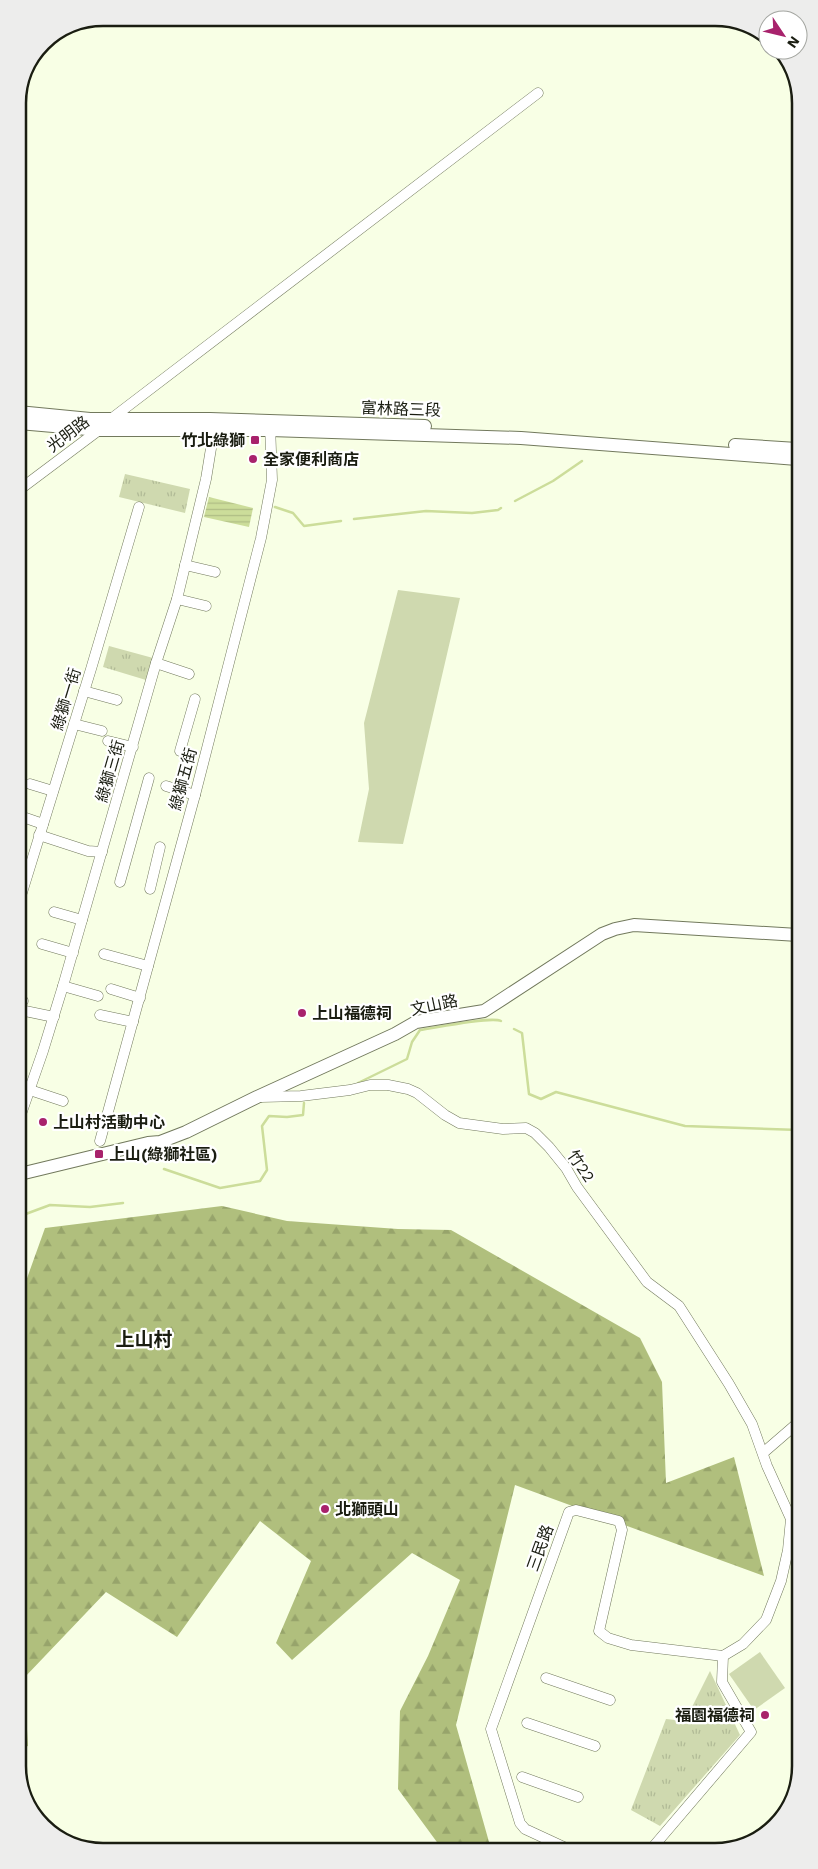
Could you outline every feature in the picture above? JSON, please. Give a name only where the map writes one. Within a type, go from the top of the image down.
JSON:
[{"type":"main road","name":"富林路三段","points":[[26,413],[90,419],[210,419],[270,425],[521,429],[783,453]]},
{"type":"main road","name":"富林路三段","points":[[26,424],[99,430],[214,430],[270,425]]},
{"type":"main road","points":[[783,453],[792,451]]},
{"type":"main road","points":[[783,453],[792,457]]},
{"type":"main road","name":"文山路","points":[[26,1173],[148,1143],[160,1142],[200,1126],[257,1097],[395,1034],[416,1022],[484,1011],[602,934],[615,928],[634,925],[792,935]]},
{"type":"street","name":"光明路","points":[[26,485],[538,93]]},
{"type":"street","name":"綠獅五街","points":[[100,1141],[195,795],[262,538],[272,480],[270,425]]},
{"type":"street","name":"綠獅三街","points":[[26,1101],[64,986],[156,663],[177,599],[206,479],[214,430]]},
{"type":"street","name":"綠獅一街","points":[[26,880],[139,507]]},
{"type":"street","points":[[185,565],[216,572]]},
{"type":"street","points":[[177,599],[206,606]]},
{"type":"street","points":[[156,663],[189,674]]},
{"type":"street","points":[[84,691],[117,700]]},
{"type":"street","points":[[180,751],[196,698]]},
{"type":"street","points":[[74,724],[102,731]]},
{"type":"street","points":[[108,741],[133,746]]},
{"type":"street","points":[[120,882],[149,778]]},
{"type":"street","points":[[30,784],[53,791]]},
{"type":"street","points":[[166,786],[195,795]]},
{"type":"street","points":[[26,818],[43,824]]},
{"type":"street","points":[[40,835],[88,851],[102,852]]},
{"type":"street","points":[[150,889],[160,847]]},
{"type":"street","points":[[54,912],[82,920]]},
{"type":"street","points":[[42,944],[73,954]]},
{"type":"street","points":[[104,954],[148,966]]},
{"type":"street","points":[[64,986],[98,996]]},
{"type":"street","points":[[111,989],[140,998]]},
{"type":"street","points":[[26,1005],[54,1017]]},
{"type":"street","points":[[100,1015],[133,1022]]},
{"type":"street","name":"竹22","points":[[257,1097],[300,1096],[370,1085],[388,1085],[417,1093],[445,1115],[459,1122],[504,1129],[526,1128],[535,1133],[566,1168],[582,1195],[647,1282],[679,1306],[686,1316],[752,1424],[785,1508],[792,1517]]},
{"type":"street","points":[[30,1090],[63,1100]]},
{"type":"street","points":[[763,1454],[792,1428]]},
{"type":"street","name":"三民路","points":[[555,1843],[525,1829],[520,1823],[490,1729],[569,1512],[576,1510],[619,1521],[622,1530],[599,1631],[608,1638],[631,1644],[723,1656]]},
{"type":"street","points":[[658,1843],[751,1732],[722,1682],[723,1656],[743,1644],[766,1620],[781,1581],[792,1536]]},
{"type":"street","points":[[546,1678],[610,1700]]},
{"type":"street","points":[[527,1723],[595,1746]]},
{"type":"street","points":[[522,1777],[578,1797]]},
{"type":"green space","points":[[125,474],[190,489],[185,513],[119,497]]},
{"type":"green space","points":[[398,590],[460,598],[403,844],[358,842],[369,789],[364,723]]},
{"type":"green space","points":[[109,646],[153,658],[146,680],[103,667]]},
{"type":"green space","points":[[222,1206],[287,1221],[398,1229],[451,1230],[640,1338],[662,1382],[666,1483],[734,1457],[764,1576],[515,1485],[456,1725],[489,1843],[438,1843],[398,1789],[400,1711],[428,1656],[460,1580],[412,1553],[292,1660],[276,1643],[311,1561],[260,1521],[177,1637],[106,1592],[26,1676],[26,1281],[45,1228]]},
{"type":"green space","points":[[760,1652],[785,1688],[754,1710],[729,1674]]},
{"type":"green space","points":[[710,1671],[740,1735],[660,1826],[631,1810],[666,1719],[685,1721]]},
{"type":"green space","points":[[26,1712],[28,1746],[26,1747]]},
{"type":"shaded area","points":[[209,497],[253,508],[249,527],[204,517]]},
{"type":"waterway","points":[[515,501],[553,481],[582,461]]},
{"type":"waterway","points":[[275,507],[293,513],[304,526],[341,521]]},
{"type":"waterway","points":[[354,519],[426,511],[472,513],[501,508]]},
{"type":"waterway","points":[[358,1083],[407,1059],[412,1042],[420,1030],[475,1021],[501,1021]]},
{"type":"waterway","points":[[514,1029],[522,1033],[529,1094],[541,1099],[556,1092],[685,1126],[792,1130]]},
{"type":"waterway","points":[[164,1169],[220,1188],[260,1181],[267,1170],[262,1126],[269,1116],[287,1117],[303,1115],[304,1103]]},
{"type":"waterway","points":[[26,1214],[50,1205],[90,1207],[123,1203]]},
{"type":"place","name":"竹北綠獅","points":[[255,440]]},
{"type":"place","name":"全家便利商店","points":[[253,459]]},
{"type":"place","name":"上山福德祠","points":[[302,1013]]},
{"type":"place","name":"上山村活動中心","points":[[43,1122]]},
{"type":"place","name":"上山(綠獅社區)","points":[[99,1154]]},
{"type":"place","name":"北獅頭山","points":[[325,1509]]},
{"type":"place","name":"福園福德祠","points":[[765,1715]]},
{"type":"district","name":"上山村","points":[[144,1339]]}]
